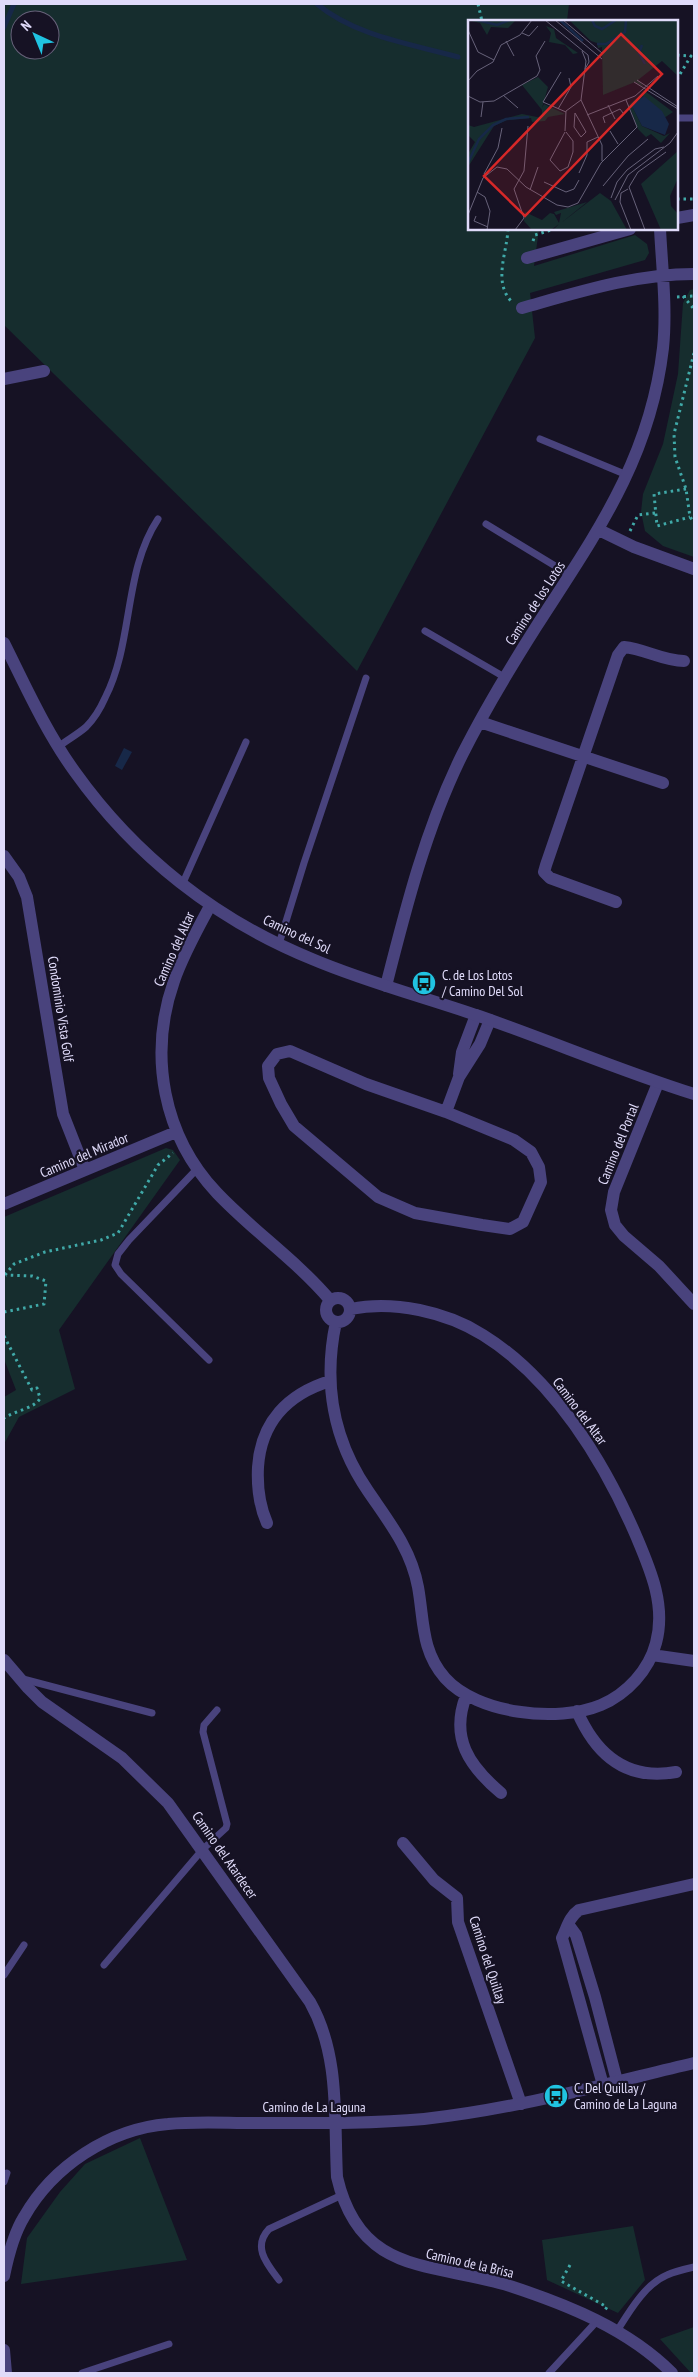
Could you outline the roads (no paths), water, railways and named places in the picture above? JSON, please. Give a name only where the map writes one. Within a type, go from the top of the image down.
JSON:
[{"type":"street","points":[[678,218],[694,215]]},
{"type":"street","points":[[527,258],[626,230]]},
{"type":"street","name":"Camino de los Lotos","points":[[386,986],[424,848],[446,791],[480,722],[599,530],[628,475],[649,417],[659,370],[663,337],[663,274],[660,230]]},
{"type":"street","points":[[522,308],[609,284],[663,274],[694,274]]},
{"type":"street","points":[[4,379],[44,371]]},
{"type":"street","points":[[599,530],[694,569]]},
{"type":"street","name":"Camino del Sol","points":[[4,644],[58,747],[108,814],[144,851],[182,885],[210,906],[279,944],[313,960],[476,1015],[658,1083],[694,1094]]},
{"type":"street","points":[[616,902],[550,878],[544,872],[618,655],[624,647],[633,648],[670,661],[684,661]]},
{"type":"street","points":[[480,722],[662,783]]},
{"type":"street","name":"Condominio Vista Golf","points":[[4,856],[19,877],[27,897],[63,1114],[85,1170]]},
{"type":"street","name":"Camino del Altar","points":[[210,906],[189,946],[174,981],[163,1026],[161,1065],[164,1087],[178,1137],[197,1169],[218,1194],[305,1272],[330,1300]]},
{"type":"street","points":[[459,1077],[462,1052],[476,1015]]},
{"type":"street","points":[[446,1112],[459,1077],[480,1044],[490,1020]]},
{"type":"street","points":[[290,1051],[366,1084],[446,1112],[514,1140],[530,1152],[539,1167],[541,1182],[523,1222],[510,1230],[415,1213],[378,1197],[294,1126],[280,1104],[269,1078],[268,1066],[277,1054],[290,1051]]},
{"type":"street","name":"Camino del Portal","points":[[658,1083],[614,1192],[611,1210],[614,1225],[659,1266],[694,1304]]},
{"type":"street","name":"Camino del Mirador","points":[[4,1204],[85,1170],[178,1137]]},
{"type":"street","points":[[341,1298],[348,1302],[351,1309],[345,1320],[336,1322],[332,1321],[326,1313],[330,1300],[341,1298]]},
{"type":"street","name":"Camino del Altar","points":[[336,1322],[331,1347],[330,1380],[336,1424],[350,1461],[398,1534],[410,1559],[418,1590],[423,1633],[430,1656],[445,1678],[466,1696],[504,1709],[524,1712],[577,1711],[600,1705],[622,1693],[640,1674],[652,1654],[658,1630],[656,1589],[647,1561],[605,1472],[576,1427],[542,1386],[494,1342],[465,1325],[406,1309],[369,1306],[351,1309]]},
{"type":"street","points":[[267,1523],[260,1506],[257,1479],[265,1434],[270,1423],[284,1405],[303,1391],[330,1380]]},
{"type":"street","points":[[652,1654],[694,1661]]},
{"type":"street","name":"Camino del Atardecer","points":[[4,1660],[18,1678],[48,1706],[106,1745],[138,1772],[168,1803],[203,1849],[318,2017],[331,2060],[334,2123]]},
{"type":"street","points":[[466,1696],[460,1720],[464,1746],[478,1771],[501,1793]]},
{"type":"street","points":[[577,1711],[590,1736],[598,1746],[620,1765],[631,1770],[653,1774],[676,1772]]},
{"type":"street","name":"Camino del Quillay","points":[[402,1843],[430,1877],[457,1898],[458,1922],[521,2104]]},
{"type":"street","points":[[603,2084],[562,1938],[568,1924],[573,1914],[579,1910],[694,1884]]},
{"type":"street","points":[[568,1924],[576,1935],[617,2081]]},
{"type":"street","points":[[574,1977],[588,1974]]},
{"type":"street","name":"Camino de La Laguna","points":[[4,2276],[15,2236],[34,2202],[59,2173],[74,2161],[108,2140],[140,2129],[168,2124],[334,2123],[422,2119],[521,2104],[694,2063]]},
{"type":"street","name":"Camino de la Brisa","points":[[334,2123],[338,2177],[342,2195],[351,2213],[368,2236],[378,2245],[402,2260],[429,2270],[507,2285],[562,2304],[617,2331],[670,2372]]},
{"type":"street","points":[[4,2350],[6,2373]]},
{"type":"lane","points":[[678,118],[694,118]]},
{"type":"lane","points":[[540,439],[628,475]]},
{"type":"lane","points":[[58,747],[88,726],[101,707],[116,676],[128,626],[138,562],[150,530],[158,519]]},
{"type":"lane","points":[[486,524],[570,575]]},
{"type":"lane","points":[[425,630],[506,678]]},
{"type":"lane","points":[[279,944],[366,678]]},
{"type":"lane","points":[[182,885],[246,742]]},
{"type":"lane","points":[[197,1169],[129,1240],[118,1254],[115,1265],[121,1274],[209,1360]]},
{"type":"lane","points":[[18,1678],[152,1713]]},
{"type":"lane","points":[[104,1965],[203,1849],[226,1828],[227,1824],[203,1732],[204,1725],[217,1710]]},
{"type":"lane","points":[[4,1975],[24,1945]]},
{"type":"lane","points":[[4,2182],[7,2173]]},
{"type":"lane","points":[[279,2280],[263,2258],[260,2246],[262,2236],[268,2229],[342,2195]]},
{"type":"lane","points":[[617,2331],[631,2308],[648,2289],[666,2275],[694,2267]]},
{"type":"lane","points":[[549,2373],[599,2321]]},
{"type":"lane","points":[[82,2373],[169,2344]]},
{"type":"water","points":[[124,748],[132,752],[122,770],[115,766]]},
{"type":"waterway","points":[[4,27],[14,4]]},
{"type":"waterway","points":[[317,4],[348,24],[384,38],[458,57]]},
{"type":"place","name":"C. de Los Lotos / Camino Del Sol","points":[[424,983]]},
{"type":"place","name":"C. Del Quillay / Camino de La Laguna","points":[[556,2096]]}]
